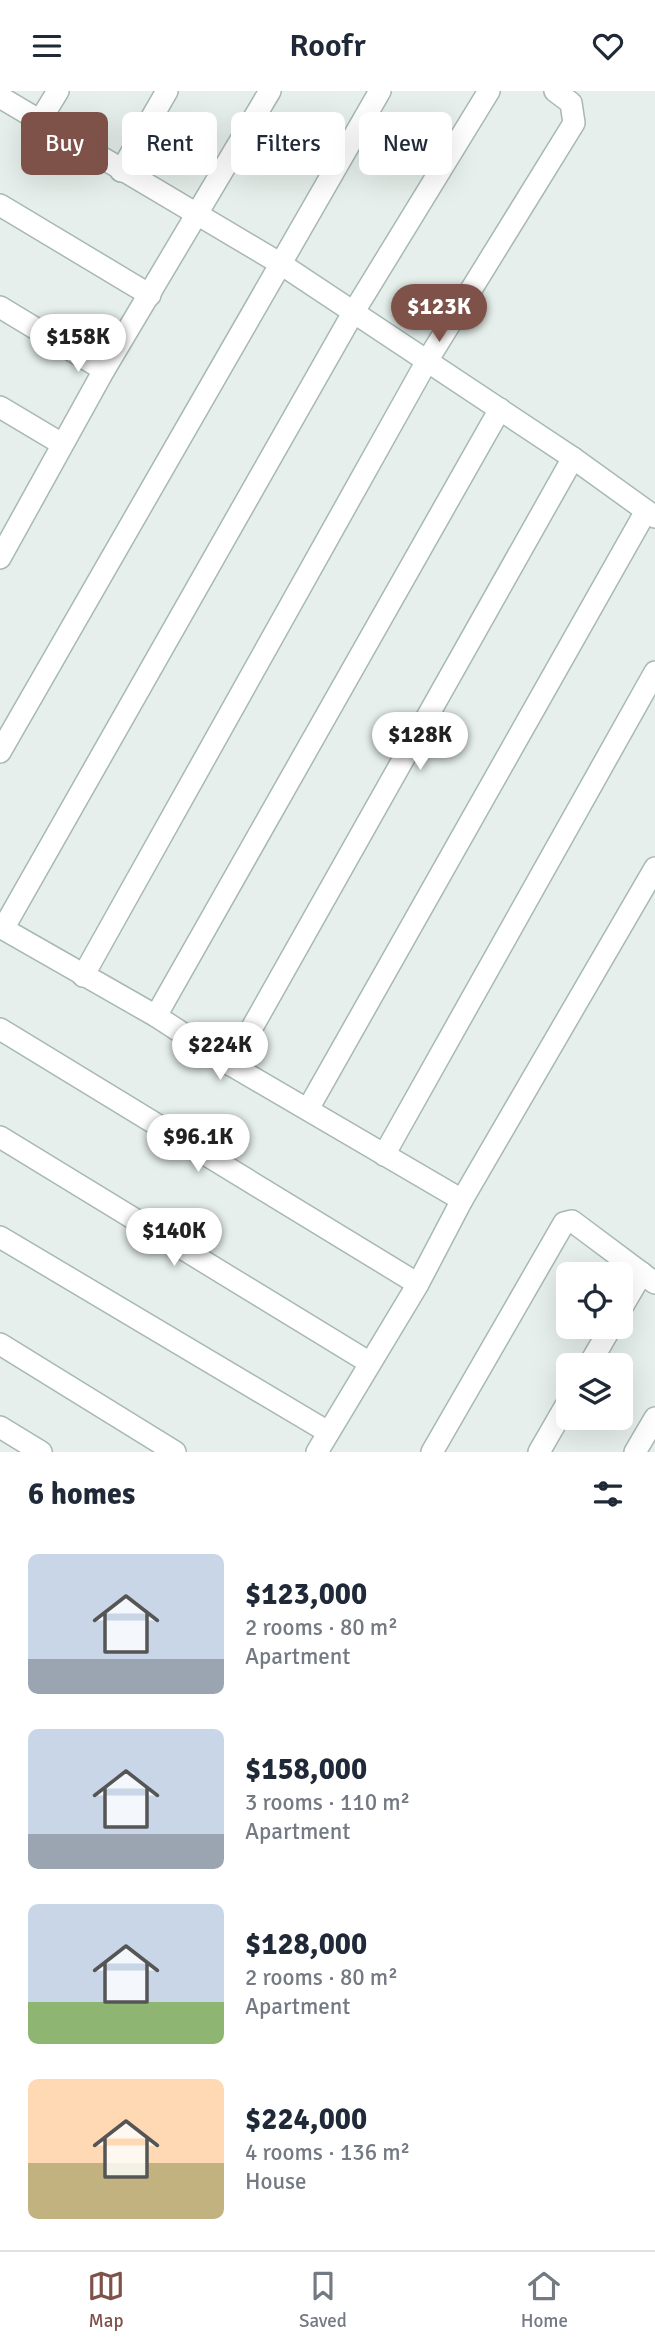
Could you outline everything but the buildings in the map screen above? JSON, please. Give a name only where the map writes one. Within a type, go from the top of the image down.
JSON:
[{"type":"street","points":[[45,112],[58,91]]},
{"type":"street","points":[[121,171],[167,91]]},
{"type":"street","points":[[0,558],[9,518],[62,444],[270,91]]},
{"type":"street","points":[[0,752],[380,91]]},
{"type":"street","points":[[462,1200],[231,1065],[156,1016],[2,928],[353,313],[489,91]]},
{"type":"street","points":[[83,976],[427,361],[574,123],[569,95]]},
{"type":"street","points":[[0,97],[23,112]]},
{"type":"street","points":[[108,163],[197,212],[281,264],[500,409],[650,514],[308,1109]]},
{"type":"street","points":[[0,205],[150,295]]},
{"type":"street","points":[[0,307],[104,369]]},
{"type":"street","points":[[0,407],[62,444]]},
{"type":"street","points":[[156,1016],[500,409]]},
{"type":"street","points":[[231,1065],[573,459]]},
{"type":"street","points":[[384,1155],[655,672]]},
{"type":"street","points":[[317,1452],[418,1284],[462,1200],[655,868]]},
{"type":"street","points":[[0,1029],[418,1284]]},
{"type":"street","points":[[0,1137],[370,1363]]},
{"type":"street","points":[[432,1452],[564,1223],[572,1221],[648,1278],[633,1295]]},
{"type":"street","points":[[0,1237],[328,1432]]},
{"type":"street","points":[[0,1344],[175,1452]]},
{"type":"street","points":[[635,1452],[655,1418]]},
{"type":"street","points":[[539,1452],[556,1423]]},
{"type":"street","points":[[0,1427],[41,1452]]}]
